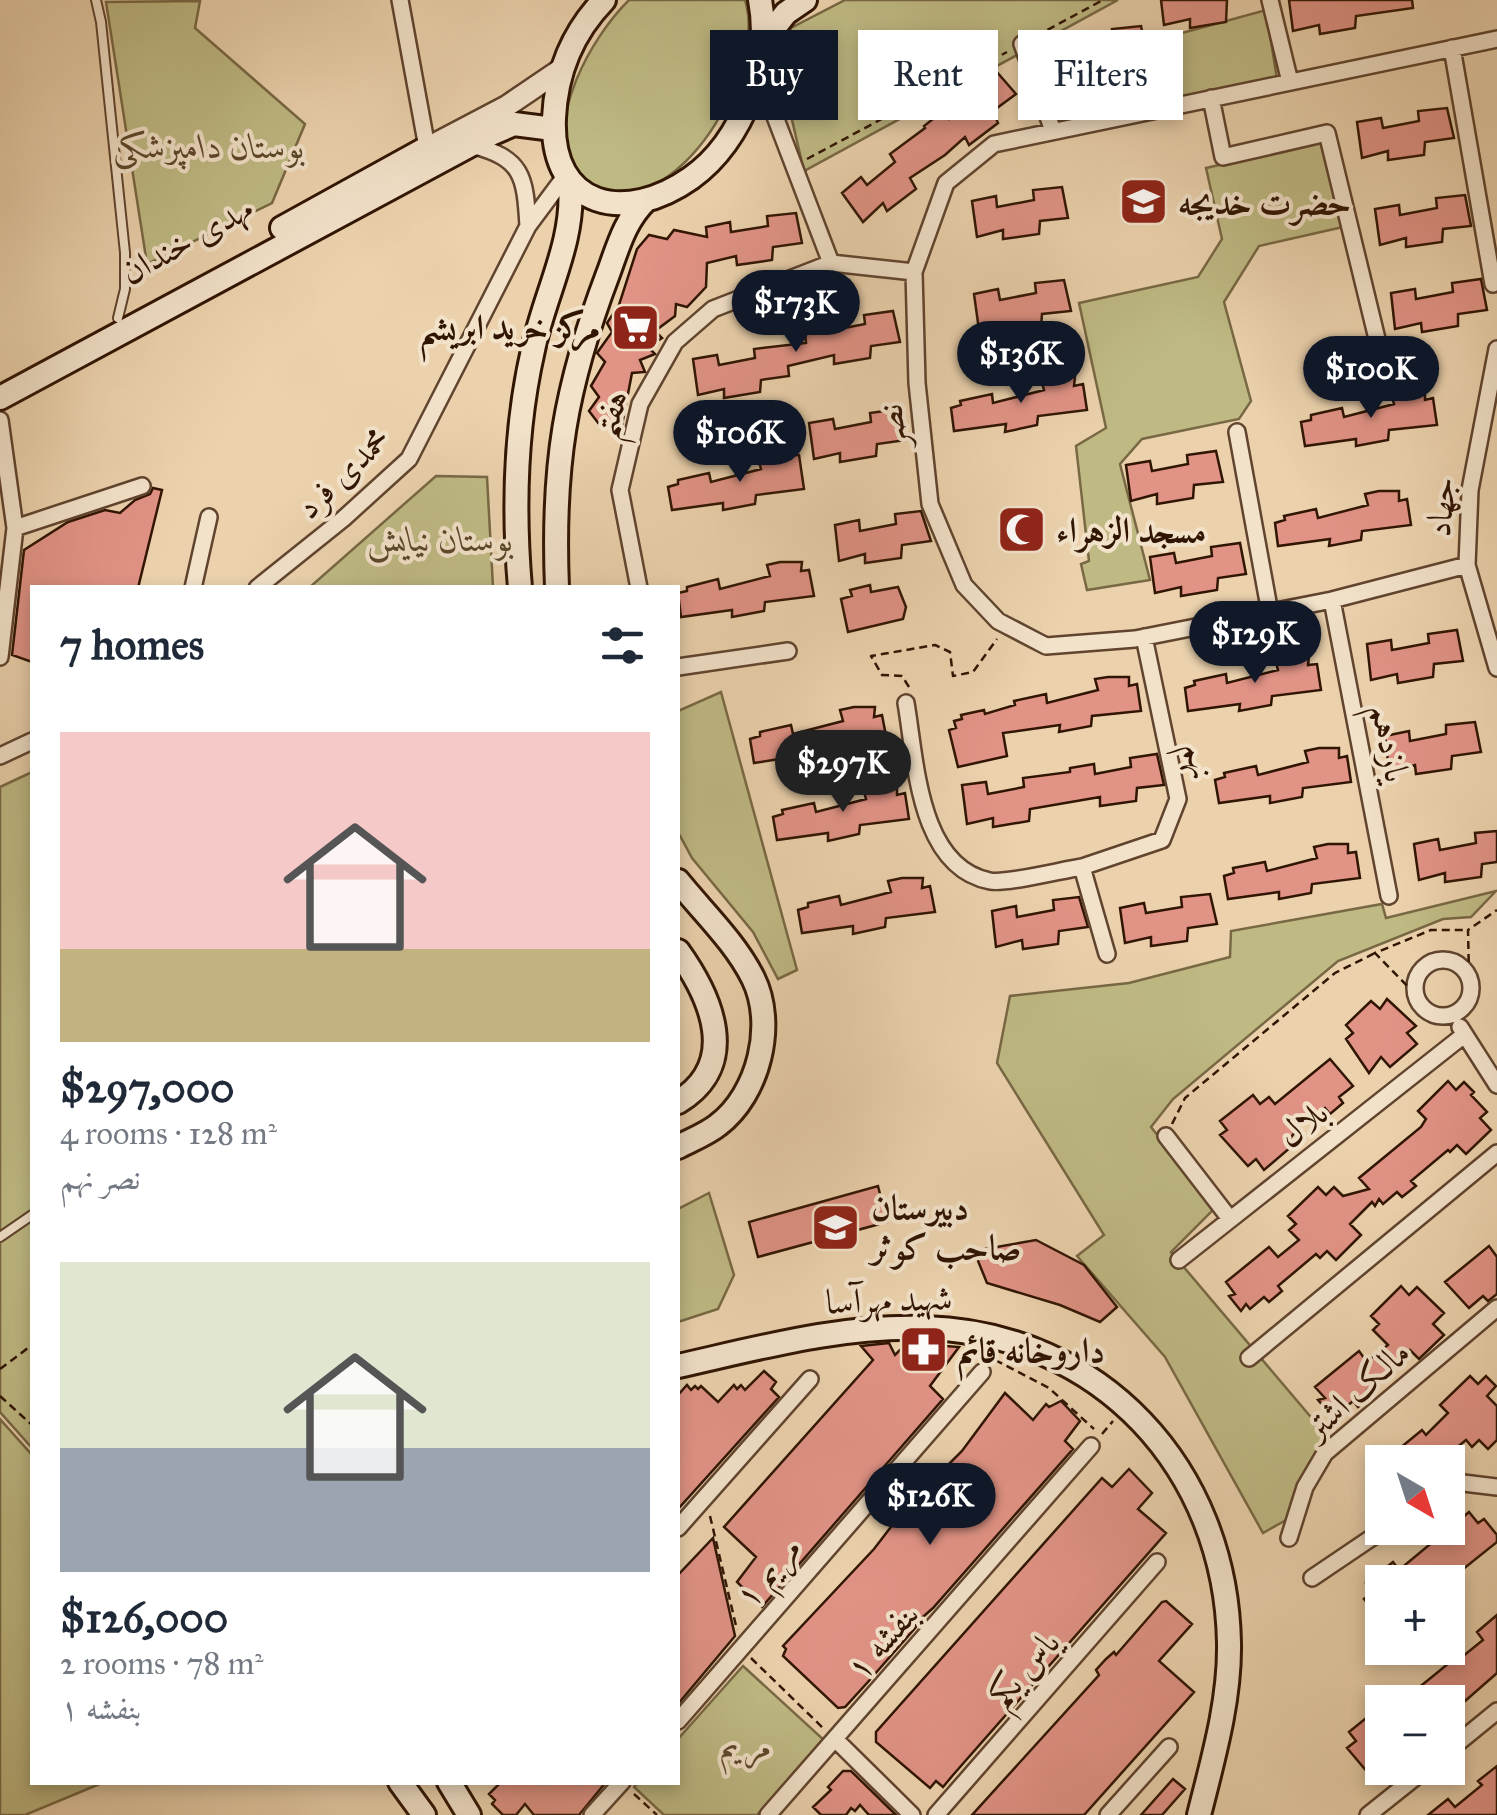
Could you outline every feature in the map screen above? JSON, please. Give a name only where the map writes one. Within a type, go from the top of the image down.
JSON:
[{"type":"main road","points":[[760,0],[762,30]]},
{"type":"main road","points":[[773,30],[786,13],[804,0]]},
{"type":"main road","points":[[520,585],[514,514],[518,432],[533,347],[571,218],[568,180],[553,129],[556,91],[575,40],[598,4]]},
{"type":"main road","points":[[568,180],[607,203],[646,200],[692,177],[720,148],[738,120]]},
{"type":"main road","name":"مهدی خندان","points":[[0,380],[428,157],[470,145],[514,124],[553,129]]},
{"type":"main road","name":"مهدی خندان","points":[[0,398],[428,157]]},
{"type":"main road","points":[[557,585],[558,460],[568,398],[584,338],[626,224],[646,200]]},
{"type":"main road","points":[[680,883],[749,971],[760,1000],[764,1032],[752,1083],[739,1102],[719,1124],[680,1145]]},
{"type":"main road","points":[[680,954],[711,1008],[715,1036],[711,1064],[700,1082],[680,1100]]},
{"type":"main road","name":"شهید مهرآسا","points":[[680,1366],[829,1333],[926,1328],[963,1331],[1010,1342],[1077,1368],[1127,1406],[1161,1446],[1198,1501],[1225,1592],[1230,1648],[1225,1694],[1199,1815]]},
{"type":"main road","points":[[402,1785],[424,1815]]},
{"type":"main road","points":[[451,1785],[468,1815]]},
{"type":"street","points":[[400,0],[428,157]]},
{"type":"street","points":[[1270,0],[1290,82]]},
{"type":"street","name":"نصر","points":[[1467,565],[1332,600],[1144,637],[1046,646],[1006,625],[964,585],[930,504],[917,383],[914,272],[946,183],[994,144],[1497,39]]},
{"type":"street","points":[[1452,48],[1493,284]]},
{"type":"street","name":"مهدی خندان","points":[[428,157],[563,68]]},
{"type":"street","points":[[1211,98],[1223,157],[1327,134],[1378,343]]},
{"type":"street","points":[[776,120],[832,262]]},
{"type":"street","points":[[1048,120],[1052,131]]},
{"type":"street","points":[[470,145],[496,152],[522,174],[528,226]]},
{"type":"street","name":"محمدی فرد","points":[[261,585],[343,520],[409,460],[528,226],[568,180]]},
{"type":"street","name":"هفتم","points":[[638,585],[620,490],[640,404],[674,342],[713,309],[832,262],[914,272]]},
{"type":"street","name":"جهاد","points":[[1497,349],[1470,490],[1467,565],[1497,668]]},
{"type":"street","points":[[0,420],[14,528],[0,658]]},
{"type":"street","points":[[1238,432],[1270,613]]},
{"type":"street","points":[[14,528],[142,486]]},
{"type":"street","points":[[194,585],[209,517]]},
{"type":"street","name":"یازدهم","points":[[1332,600],[1389,896]]},
{"type":"street","name":"نهم","points":[[1082,866],[1162,840],[1178,799],[1144,637]]},
{"type":"street","points":[[680,666],[788,651]]},
{"type":"street","points":[[906,702],[926,822],[954,864],[991,881],[1082,866],[1107,954]]},
{"type":"street","points":[[0,756],[30,741]]},
{"type":"street","points":[[1438,960],[1456,962],[1470,975],[1472,994],[1468,1003],[1453,1015],[1434,1015],[1420,1004],[1415,986],[1422,969],[1438,960]]},
{"type":"street","points":[[1453,1015],[1497,1085]]},
{"type":"street","name":"بلال","points":[[1179,1260],[1464,1035]]},
{"type":"street","points":[[1166,1136],[1230,1219]]},
{"type":"street","points":[[1249,1358],[1497,1154]]},
{"type":"street","name":"مالک اشتر","points":[[1288,1538],[1305,1486],[1325,1453],[1497,1308]]},
{"type":"street","name":"مریم ۱","points":[[680,1718],[982,1372]]},
{"type":"street","points":[[680,1526],[810,1379]]},
{"type":"street","name":"بنفشه ۱","points":[[768,1815],[1091,1446]]},
{"type":"street","points":[[1465,1483],[1497,1487]]},
{"type":"street","points":[[1312,1578],[1365,1542]]},
{"type":"street","name":"یاس یکم","points":[[936,1815],[1156,1562]]},
{"type":"street","points":[[1465,1737],[1497,1711]]},
{"type":"street","points":[[836,1740],[912,1815]]},
{"type":"street","points":[[1108,1815],[1168,1747]]},
{"type":"street","points":[[592,1815],[620,1785]]},
{"type":"street","points":[[1368,1815],[1406,1785]]},
{"type":"lane","points":[[96,0],[102,22],[124,253],[125,289],[118,318]]},
{"type":"lane","points":[[0,1237],[30,1217]]},
{"type":"path","points":[[1048,30],[1103,0]]},
{"type":"path","points":[[792,167],[1018,46]]},
{"type":"path","points":[[906,702],[911,690],[902,676],[882,675],[870,656],[935,645],[950,652],[953,676],[973,672],[1006,625]]},
{"type":"path","points":[[1166,1136],[1186,1098],[1335,972],[1431,930],[1468,930],[1497,910]]},
{"type":"path","points":[[1468,930],[1470,975]]},
{"type":"path","points":[[1375,953],[1416,995]]},
{"type":"path","points":[[0,1369],[30,1346]]},
{"type":"path","points":[[994,1359],[1049,1388],[1076,1409],[1100,1436],[1127,1406]]},
{"type":"path","points":[[0,1396],[30,1423]]},
{"type":"path","points":[[699,1504],[712,1519],[742,1649],[836,1740]]},
{"type":"path","points":[[624,1785],[657,1815]]},
{"type":"green space","points":[[629,0],[745,0],[749,25],[749,30],[710,30],[710,120],[717,120],[699,147],[669,176],[651,186],[613,193],[592,187],[575,172],[566,152],[564,129],[576,80],[615,15]]},
{"type":"green space","points":[[845,0],[1118,0],[1063,30],[1018,30],[1018,54],[998,65],[998,30],[858,30],[858,120],[898,120],[804,171],[792,120],[838,120],[838,30],[791,28]]},
{"type":"green space","name":"بوستان دامپزشکی","points":[[200,1],[195,28],[305,124],[272,203],[147,264],[106,2]]},
{"type":"green space","points":[[1266,10],[1277,79],[1183,97],[1183,33]]},
{"type":"green space","points":[[1324,141],[1343,227],[1259,246],[1224,302],[1251,401],[1239,419],[1142,439],[1120,464],[1150,580],[1087,590],[1081,564],[1089,561],[1076,446],[1106,428],[1079,303],[1198,277],[1222,239],[1206,168]]},
{"type":"green space","name":"بوستان نیایش","points":[[436,476],[487,477],[493,585],[312,585]]},
{"type":"green space","points":[[721,692],[797,970],[778,979],[753,932],[692,858],[680,836],[680,710]]},
{"type":"green space","points":[[30,773],[30,1446],[0,1412],[0,787]]},
{"type":"green space","points":[[1496,891],[1471,917],[1443,919],[1338,961],[1173,1099],[1151,1127],[1215,1208],[1171,1252],[1326,1435],[1286,1520],[1263,1533],[1165,1357],[1077,1256],[1104,1235],[997,1063],[1010,996],[1129,983],[1230,957],[1231,931],[1382,904],[1386,918]]},
{"type":"green space","points":[[709,1193],[734,1275],[718,1309],[680,1321],[680,1208]]},
{"type":"green space","points":[[0,1419],[30,1453],[30,1785],[97,1785],[25,1815],[0,1815]]},
{"type":"green space","name":"مریم","points":[[743,1666],[825,1741],[757,1815],[664,1815],[634,1787],[680,1785],[680,1737]]},
{"type":"building","points":[[1161,0],[1227,0],[1226,22],[1190,28],[1190,19],[1164,25]]},
{"type":"building","points":[[1289,0],[1412,0],[1413,8],[1356,16],[1355,28],[1320,34],[1319,25],[1293,31]]},
{"type":"building","points":[[1141,26],[1142,30],[1112,30]]},
{"type":"building","points":[[998,73],[1016,94],[998,107]]},
{"type":"building","points":[[1447,108],[1454,138],[1425,142],[1424,155],[1388,160],[1388,151],[1362,158],[1357,122],[1381,118],[1383,128],[1419,121],[1418,111]]},
{"type":"building","points":[[932,120],[998,123],[969,145],[965,137],[910,178],[916,189],[887,211],[883,203],[863,222],[842,193],[861,177],[867,185],[895,162],[890,154]]},
{"type":"building","points":[[1062,187],[1068,218],[1040,221],[1039,234],[1003,239],[1003,230],[977,237],[972,201],[996,196],[997,207],[1034,200],[1033,190]]},
{"type":"building","points":[[1465,195],[1471,226],[1443,229],[1442,242],[1406,247],[1406,238],[1380,245],[1375,209],[1399,205],[1400,215],[1437,208],[1436,198]]},
{"type":"building","name":"مرکز خرید ابریشم","points":[[796,213],[802,243],[773,247],[772,260],[737,265],[736,256],[707,263],[706,287],[687,307],[676,304],[675,316],[655,331],[662,338],[648,347],[655,354],[640,360],[645,372],[632,373],[622,425],[607,421],[602,428],[589,411],[599,397],[591,386],[605,362],[597,353],[612,332],[607,323],[619,305],[637,249],[649,235],[667,239],[674,230],[707,237],[706,227],[730,222],[731,232],[768,226],[767,216]]},
{"type":"building","points":[[1481,279],[1487,310],[1458,314],[1458,326],[1422,332],[1421,323],[1395,329],[1391,293],[1415,289],[1416,299],[1453,292],[1452,283]]},
{"type":"building","points":[[1064,280],[1071,311],[1042,314],[1041,327],[1005,332],[1005,323],[979,330],[974,294],[998,289],[1000,300],[1036,293],[1035,283]]},
{"type":"building","points":[[893,311],[900,342],[871,346],[870,358],[834,364],[834,355],[788,366],[789,376],[761,380],[760,392],[724,398],[724,389],[698,395],[693,359],[717,355],[719,365],[755,358],[754,349],[806,343],[804,325],[828,321],[829,331],[865,324],[864,315]]},
{"type":"building","points":[[1075,376],[1074,386],[1083,384],[1087,410],[1038,416],[1037,425],[1005,432],[1006,424],[954,431],[951,408],[961,405],[960,401],[992,394],[993,403],[1044,390],[1041,379]]},
{"type":"building","points":[[1425,391],[1425,400],[1433,398],[1437,425],[1389,430],[1388,440],[1356,446],[1356,439],[1305,446],[1301,422],[1311,420],[1311,415],[1342,408],[1344,417],[1394,404],[1391,393]]},
{"type":"building","points":[[899,409],[906,440],[877,444],[876,456],[840,462],[840,453],[814,459],[809,423],[833,419],[835,429],[871,422],[870,413]]},
{"type":"building","points":[[1216,451],[1223,482],[1194,485],[1193,498],[1157,504],[1157,494],[1131,501],[1126,465],[1150,461],[1152,471],[1188,464],[1187,455]]},
{"type":"building","points":[[799,455],[804,489],[756,495],[755,504],[723,510],[723,503],[672,510],[668,487],[678,484],[678,480],[709,473],[711,482],[761,469],[758,458]]},
{"type":"building","points":[[153,488],[162,490],[139,585],[30,585],[30,661],[12,655],[24,550],[68,522],[105,510],[120,513]]},
{"type":"building","points":[[1399,491],[1399,501],[1407,499],[1411,525],[1362,531],[1361,540],[1329,546],[1330,539],[1278,546],[1275,523],[1285,520],[1284,516],[1316,509],[1318,518],[1368,505],[1365,494]]},
{"type":"building","points":[[921,511],[931,541],[902,545],[901,558],[865,563],[865,554],[839,561],[835,525],[859,520],[860,531],[896,524],[895,514]]},
{"type":"building","points":[[1240,543],[1246,574],[1218,578],[1217,590],[1181,596],[1181,587],[1155,593],[1150,557],[1174,553],[1176,563],[1212,556],[1211,547]]},
{"type":"building","points":[[802,562],[801,571],[809,570],[814,596],[765,602],[764,611],[732,617],[732,610],[681,617],[680,593],[687,591],[687,587],[718,579],[720,589],[770,576],[767,565]]},
{"type":"building","points":[[870,585],[871,592],[898,587],[906,607],[903,619],[848,632],[841,599],[852,596],[850,590]]},
{"type":"building","points":[[1457,630],[1463,661],[1434,664],[1433,677],[1398,683],[1397,674],[1371,680],[1367,644],[1391,640],[1392,650],[1429,643],[1428,634]]},
{"type":"building","points":[[1309,656],[1308,665],[1317,664],[1321,690],[1272,696],[1271,705],[1239,711],[1240,704],[1188,711],[1185,688],[1195,685],[1194,681],[1226,674],[1227,683],[1278,670],[1275,659]]},
{"type":"building","points":[[1129,677],[1129,686],[1137,684],[1141,711],[1092,716],[1091,726],[1059,732],[1060,725],[1003,733],[1007,756],[958,767],[949,730],[956,728],[954,721],[962,719],[961,715],[984,710],[985,714],[1015,705],[1014,701],[1046,694],[1047,703],[1098,690],[1095,679]]},
{"type":"building","points":[[875,707],[874,717],[882,715],[887,741],[838,747],[837,756],[805,763],[805,755],[754,763],[750,739],[760,736],[760,732],[791,725],[793,734],[843,721],[840,710]]},
{"type":"building","points":[[1475,722],[1481,752],[1452,756],[1451,769],[1416,774],[1415,765],[1389,771],[1385,736],[1409,731],[1410,741],[1446,734],[1446,725]]},
{"type":"building","points":[[1339,748],[1339,758],[1347,756],[1351,782],[1303,788],[1302,797],[1270,803],[1270,796],[1219,803],[1215,780],[1225,777],[1224,773],[1256,766],[1258,775],[1308,762],[1305,751]]},
{"type":"building","points":[[1157,754],[1164,785],[1137,788],[1136,801],[1100,806],[1100,797],[1030,809],[1029,821],[993,827],[993,818],[967,824],[962,785],[986,782],[988,794],[1024,787],[1023,778],[1070,772],[1070,768],[1094,764],[1095,774],[1131,767],[1130,758]]},
{"type":"building","points":[[897,785],[897,795],[905,793],[909,819],[860,825],[859,834],[828,841],[828,833],[777,840],[773,817],[783,814],[782,810],[814,803],[816,812],[866,799],[863,788]]},
{"type":"building","points":[[1497,831],[1497,862],[1482,864],[1481,877],[1445,882],[1445,873],[1419,880],[1414,844],[1438,839],[1440,850],[1476,843],[1475,833]]},
{"type":"building","points":[[1348,844],[1348,853],[1356,852],[1360,878],[1312,884],[1311,893],[1279,899],[1279,892],[1228,899],[1224,876],[1234,873],[1233,868],[1265,862],[1267,871],[1317,858],[1314,847]]},
{"type":"building","points":[[923,878],[922,888],[930,886],[935,912],[886,918],[885,927],[853,934],[853,926],[802,933],[798,910],[808,907],[808,903],[839,896],[841,905],[891,892],[888,881]]},
{"type":"building","points":[[1210,894],[1217,924],[1188,928],[1187,941],[1151,946],[1151,937],[1125,943],[1120,908],[1144,903],[1146,913],[1182,907],[1181,897]]},
{"type":"building","points":[[1079,897],[1088,927],[1059,931],[1058,944],[1023,949],[1022,940],[996,947],[992,911],[1016,906],[1017,917],[1054,910],[1053,900]]},
{"type":"building","points":[[1387,999],[1416,1026],[1407,1033],[1417,1044],[1390,1067],[1381,1057],[1369,1073],[1346,1039],[1353,1033],[1346,1025],[1371,1001],[1380,1009]]},
{"type":"building","points":[[1330,1059],[1353,1086],[1339,1097],[1343,1103],[1330,1114],[1325,1108],[1311,1120],[1307,1115],[1287,1143],[1291,1147],[1264,1170],[1256,1159],[1248,1166],[1220,1135],[1227,1130],[1220,1121],[1253,1095],[1260,1104],[1269,1097],[1275,1104]]},
{"type":"building","points":[[1448,1081],[1456,1090],[1464,1082],[1474,1092],[1471,1095],[1487,1112],[1480,1118],[1491,1130],[1466,1154],[1457,1145],[1448,1150],[1411,1181],[1416,1186],[1402,1197],[1397,1192],[1383,1204],[1379,1199],[1375,1206],[1372,1202],[1350,1224],[1361,1235],[1336,1260],[1327,1251],[1320,1258],[1316,1254],[1278,1286],[1282,1291],[1269,1302],[1264,1297],[1250,1309],[1246,1304],[1241,1311],[1229,1296],[1235,1294],[1226,1282],[1269,1247],[1278,1257],[1299,1240],[1289,1230],[1296,1224],[1288,1216],[1318,1187],[1326,1195],[1334,1187],[1343,1196],[1369,1189],[1359,1178],[1421,1127],[1426,1119],[1418,1111]]},
{"type":"building","points":[[878,1186],[887,1222],[758,1257],[749,1222]]},
{"type":"building","points":[[1036,1240],[1084,1265],[1117,1307],[1100,1322],[1060,1305],[987,1283],[974,1251]]},
{"type":"building","points":[[1489,1246],[1497,1257],[1497,1294],[1488,1301],[1483,1296],[1469,1308],[1445,1282]]},
{"type":"building","points":[[1401,1286],[1409,1295],[1417,1287],[1444,1313],[1433,1324],[1444,1335],[1419,1359],[1410,1350],[1367,1390],[1372,1396],[1358,1407],[1353,1401],[1339,1413],[1335,1408],[1331,1415],[1318,1400],[1325,1398],[1315,1387],[1359,1351],[1367,1362],[1388,1345],[1373,1330],[1379,1324],[1371,1316]]},
{"type":"building","points":[[889,1343],[895,1355],[907,1343],[959,1347],[930,1386],[943,1399],[762,1607],[737,1582],[756,1557],[724,1527],[873,1360],[861,1346]]},
{"type":"building","points":[[764,1371],[776,1382],[771,1389],[779,1397],[680,1507],[680,1393],[687,1385],[691,1390],[701,1386],[718,1402],[734,1385],[745,1390]]},
{"type":"building","points":[[1470,1376],[1478,1384],[1486,1376],[1496,1386],[1487,1396],[1497,1406],[1497,1440],[1488,1449],[1479,1440],[1472,1447],[1466,1440],[1460,1445],[1404,1445],[1422,1430],[1426,1435],[1448,1413],[1440,1405]]},
{"type":"building","points":[[1005,1393],[1033,1420],[1046,1404],[1049,1407],[1061,1401],[1080,1421],[1065,1441],[1073,1449],[867,1683],[845,1707],[838,1708],[783,1656],[783,1646],[874,1549],[907,1506],[962,1451]]},
{"type":"building","points":[[1129,1469],[1152,1493],[1138,1509],[1166,1533],[943,1787],[936,1781],[930,1788],[876,1742],[876,1732],[1102,1478],[1112,1487]]},
{"type":"building","points":[[1469,1512],[1478,1523],[1484,1519],[1497,1535],[1497,1542],[1465,1568],[1405,1565],[1429,1545],[1465,1545],[1465,1515]]},
{"type":"building","points":[[713,1538],[735,1636],[680,1702],[680,1573]]},
{"type":"building","points":[[1166,1601],[1192,1624],[1159,1661],[1194,1692],[1084,1815],[972,1815],[1099,1675],[1096,1670],[1114,1652],[1116,1655]]},
{"type":"building","points":[[1497,1615],[1497,1673],[1465,1701],[1465,1685],[1422,1685],[1447,1665],[1465,1665],[1465,1655],[1483,1640],[1477,1632]]},
{"type":"building","points":[[1365,1719],[1365,1769],[1347,1748],[1356,1741],[1349,1732]]},
{"type":"building","points":[[1497,1766],[1497,1815],[1428,1815],[1448,1799],[1455,1807],[1482,1785],[1478,1781]]},
{"type":"building","points":[[843,1771],[851,1771],[896,1815],[869,1815],[860,1805],[846,1815],[821,1815],[813,1807]]},
{"type":"building","points":[[1173,1779],[1185,1789],[1162,1815],[1141,1815]]},
{"type":"building","points":[[498,1785],[604,1785],[579,1815],[534,1815],[525,1804],[516,1815],[503,1815],[492,1804],[495,1800],[489,1794]]},
{"type":"place","name":"حضرت خدیجه","points":[[1143,202]]},
{"type":"place","name":"مرکز خرید ابریشم","points":[[635,327]]},
{"type":"place","name":"مسجد الزهراء","points":[[1021,530]]},
{"type":"place","name":"دبيرستان صاحب كوثر","points":[[836,1227]]},
{"type":"place","name":"داروخانه قائم","points":[[923,1350]]}]
